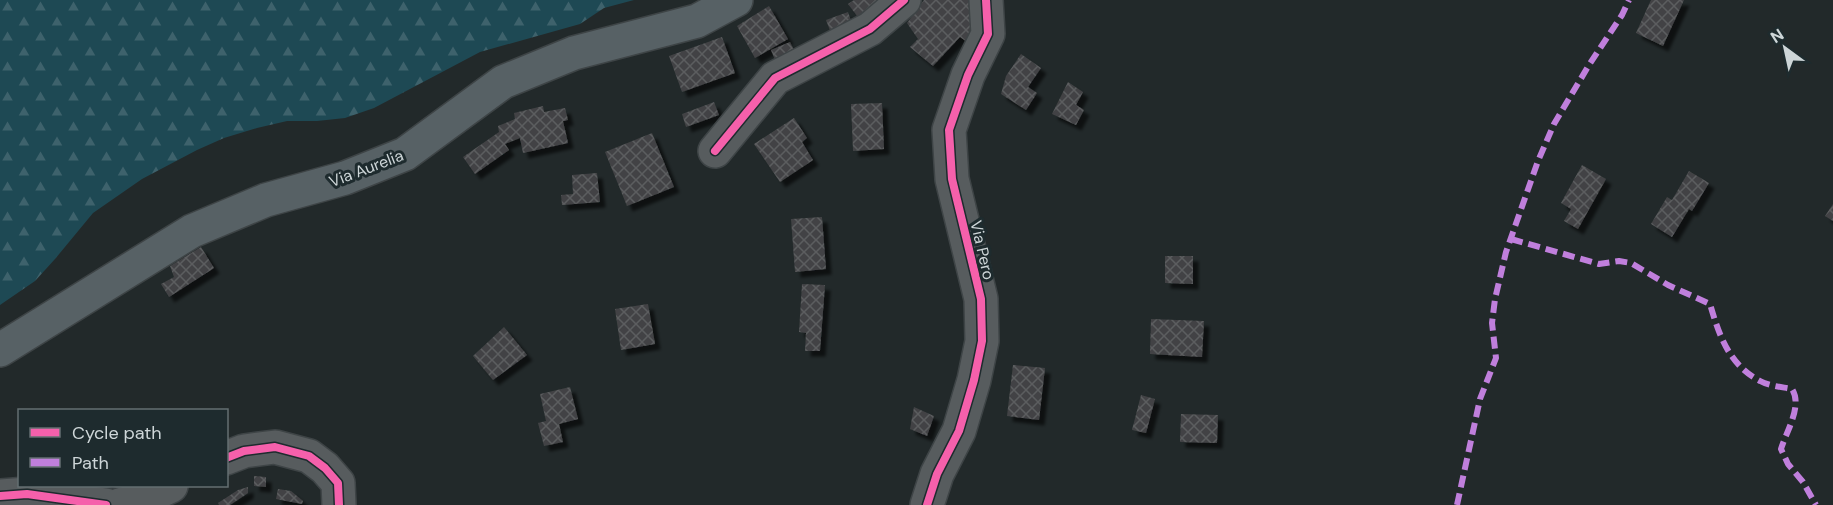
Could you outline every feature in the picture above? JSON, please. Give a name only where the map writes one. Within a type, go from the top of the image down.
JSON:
[{"type":"main road","name":"Via Aurelia","points":[[0,350],[192,231],[266,200],[345,178],[405,154],[503,82],[574,53],[697,21],[736,0]]},
{"type":"street","points":[[715,151],[774,78],[870,29],[904,0]]},
{"type":"street","name":"Via Pero","points":[[927,505],[937,474],[959,430],[974,380],[982,341],[981,299],[952,179],[949,130],[969,75],[988,34],[986,0]]},
{"type":"street","points":[[228,457],[275,447],[309,456],[325,468],[338,494]]},
{"type":"street","points":[[119,505],[150,496],[169,487]]},
{"type":"street","points":[[0,496],[27,494],[106,505]]},
{"type":"green space","points":[[0,0],[634,0],[604,8],[580,24],[480,52],[374,108],[345,118],[287,121],[224,138],[197,150],[142,179],[93,213],[35,281],[0,305]]},
{"type":"building","points":[[854,0],[897,0],[864,25],[848,4]]},
{"type":"building","points":[[924,0],[970,0],[982,10],[970,44],[960,37],[933,66],[910,47],[918,39],[907,23]]},
{"type":"building","points":[[1651,0],[1684,0],[1663,46],[1636,33]]},
{"type":"building","points":[[769,6],[788,39],[755,58],[737,26]]},
{"type":"building","points":[[848,12],[853,26],[831,33],[826,20]]},
{"type":"building","points":[[722,37],[735,73],[682,92],[669,56]]},
{"type":"building","points":[[790,42],[799,61],[779,69],[771,50]]},
{"type":"building","points":[[1021,54],[1041,68],[1028,87],[1037,93],[1026,110],[1001,94],[1006,76]]},
{"type":"building","points":[[1068,82],[1083,92],[1076,105],[1084,110],[1076,125],[1052,114]]},
{"type":"building","points":[[714,102],[719,115],[686,127],[682,114]]},
{"type":"building","points":[[882,103],[884,149],[853,151],[851,104]]},
{"type":"building","points":[[543,106],[544,112],[565,108],[568,120],[563,121],[568,143],[523,153],[520,138],[505,144],[509,150],[475,174],[463,157],[499,132],[498,126],[515,119],[514,113]]},
{"type":"building","points":[[794,118],[807,138],[802,142],[813,160],[780,182],[754,144]]},
{"type":"building","points":[[652,133],[674,187],[627,206],[605,152]]},
{"type":"building","points":[[1582,165],[1606,179],[1578,229],[1564,221],[1571,209],[1561,203]]},
{"type":"building","points":[[1689,171],[1709,183],[1692,211],[1689,209],[1672,237],[1651,224],[1667,197],[1672,200]]},
{"type":"building","points":[[597,173],[600,202],[562,205],[561,195],[573,194],[572,175]]},
{"type":"building","points":[[1833,204],[1833,221],[1825,216]]},
{"type":"building","points":[[822,217],[826,269],[795,272],[791,219]]},
{"type":"building","points":[[201,247],[214,268],[169,297],[161,284],[174,277],[170,266]]},
{"type":"building","points":[[1165,256],[1193,256],[1193,284],[1165,283]]},
{"type":"building","points":[[802,284],[825,285],[820,351],[805,351],[806,333],[799,332]]},
{"type":"building","points":[[648,304],[655,344],[621,350],[615,309]]},
{"type":"building","points":[[1151,319],[1204,321],[1202,357],[1150,354]]},
{"type":"building","points":[[504,327],[527,355],[493,380],[473,356]]},
{"type":"building","points":[[1013,365],[1045,368],[1039,420],[1007,416]]},
{"type":"building","points":[[570,387],[578,419],[559,424],[563,442],[544,446],[538,423],[546,421],[540,394]]},
{"type":"building","points":[[1141,395],[1155,399],[1146,433],[1132,430]]},
{"type":"building","points":[[914,407],[934,416],[927,436],[910,429]]},
{"type":"building","points":[[1181,414],[1218,415],[1217,443],[1180,442]]},
{"type":"building","points":[[254,476],[266,477],[266,487],[254,486]]},
{"type":"building","points":[[248,487],[248,493],[230,505],[219,505],[218,503],[238,490]]},
{"type":"building","points":[[278,489],[291,491],[303,501],[302,504],[276,499]]},
{"type":"marked path","points":[[1457,505],[1480,399],[1496,358],[1492,323],[1506,252],[1538,161],[1554,124],[1629,0]]},
{"type":"marked path","points":[[1511,239],[1599,264],[1619,261],[1631,263],[1668,285],[1710,304],[1722,338],[1740,367],[1764,383],[1792,389],[1796,403],[1795,411],[1781,449],[1788,464],[1803,482],[1816,505]]},
{"type":"cycle path","points":[[715,151],[775,78],[870,29],[904,0]]},
{"type":"cycle path","points":[[927,505],[937,474],[959,431],[974,380],[982,341],[981,299],[952,179],[949,130],[968,75],[988,34],[986,0]]},
{"type":"cycle path","points":[[228,457],[244,451],[275,447],[309,456],[325,468],[338,483],[339,505]]},
{"type":"cycle path","points":[[0,496],[27,494],[106,505]]}]
